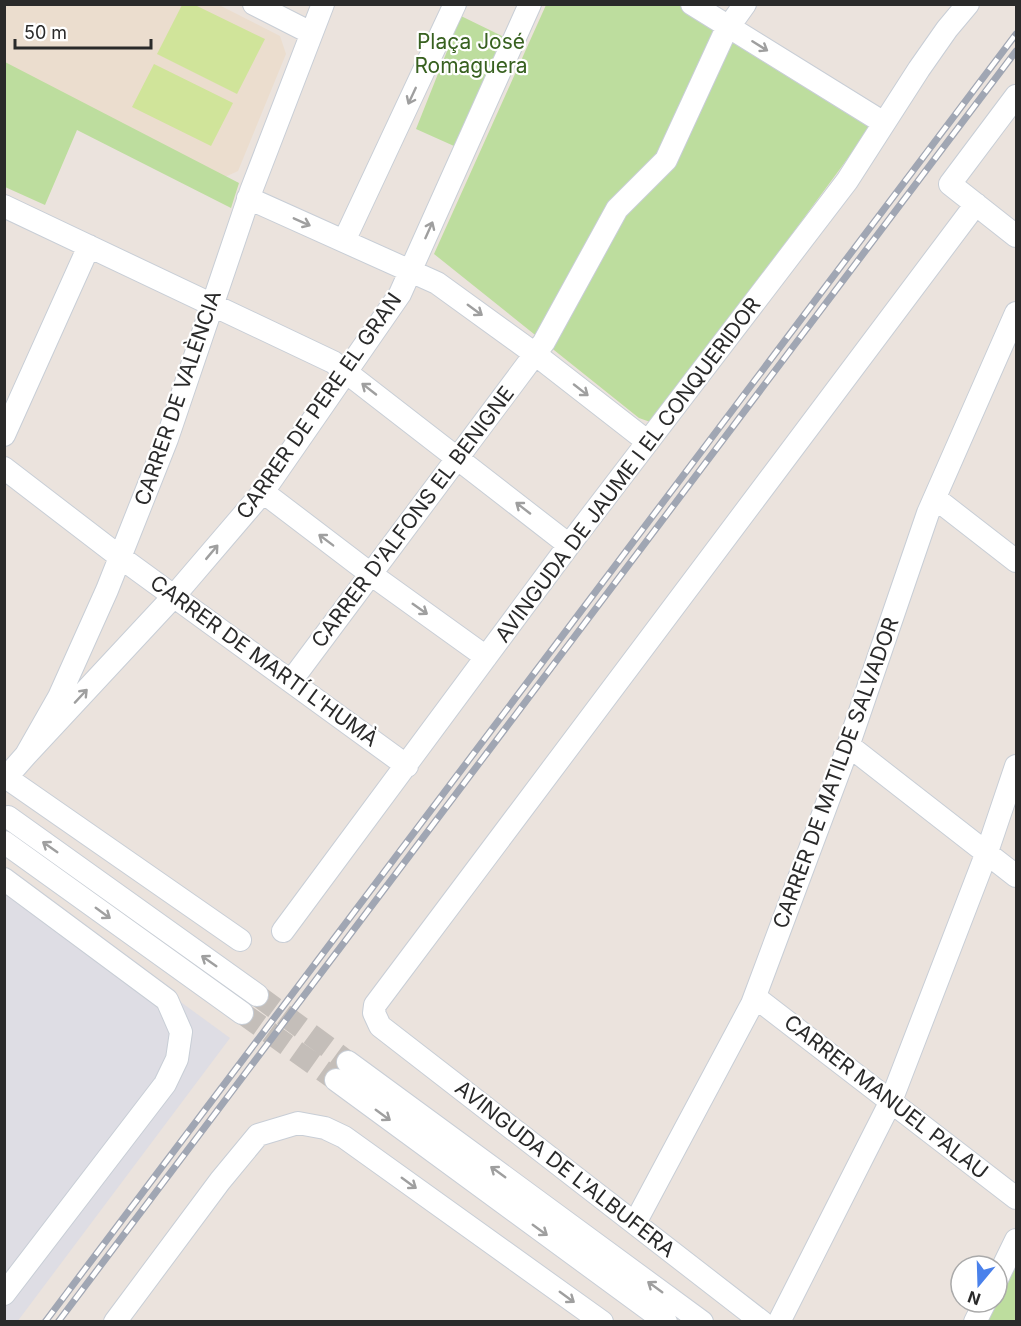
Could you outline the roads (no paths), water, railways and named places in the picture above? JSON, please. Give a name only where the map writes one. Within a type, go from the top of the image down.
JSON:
[{"type":"street","points":[[254,4],[311,33]]},
{"type":"street","name":"CARRER DE VALÈNCIA","points":[[5,778],[26,754],[59,697],[120,556],[167,440],[248,198],[323,4]]},
{"type":"street","points":[[344,241],[454,4]]},
{"type":"street","name":"CARRER DE PERE EL GRAN","points":[[26,754],[174,596],[263,492],[400,294],[530,4]]},
{"type":"street","points":[[692,4],[884,123]]},
{"type":"street","name":"CARRER D'ALFONS EL BENIGNE","points":[[291,681],[540,348],[618,209],[666,160],[728,27],[746,4]]},
{"type":"street","name":"AVINGUDA DE JAUME I EL CONQUERIDOR","points":[[283,931],[569,545],[847,181],[947,29],[968,4]]},
{"type":"street","points":[[1017,96],[950,184],[1017,236]]},
{"type":"street","points":[[248,198],[437,283],[540,348],[648,442]]},
{"type":"street","name":"AVINGUDA DE L'ALBUFERA","points":[[762,1322],[380,1026],[374,1013],[375,1005],[976,204]]},
{"type":"street","points":[[4,206],[333,362],[569,545]]},
{"type":"street","points":[[4,435],[89,246]]},
{"type":"street","name":"CARRER DE MATILDE SALVADOR","points":[[635,1223],[755,997],[848,745],[935,498],[1017,313]]},
{"type":"street","name":"CARRER DE MARTÍ L'HUMÀ","points":[[4,468],[174,596],[407,766]]},
{"type":"street","points":[[263,492],[372,575],[486,657]]},
{"type":"street","points":[[935,498],[1017,561]]},
{"type":"street","points":[[848,745],[1017,876]]},
{"type":"street","points":[[779,1322],[891,1101],[987,852],[1017,766]]},
{"type":"street","points":[[5,778],[240,940]]},
{"type":"street","points":[[8,817],[257,994]]},
{"type":"street","points":[[4,842],[242,1013]]},
{"type":"street","points":[[4,879],[167,1000],[181,1032],[177,1059],[165,1084],[4,1294]]},
{"type":"street","name":"CARRER MANUEL PALAU","points":[[755,997],[1017,1197]]},
{"type":"street","name":"AVINGUDA DE L'ALBUFERA","points":[[666,1322],[342,1071],[702,1322]]},
{"type":"street","points":[[115,1322],[220,1181],[258,1136],[298,1123],[325,1128],[344,1137],[602,1322]]},
{"type":"street","points":[[1009,1256],[1017,1240]]},
{"type":"tunnel","points":[[257,995],[348,1062]]},
{"type":"tunnel","points":[[242,1013],[336,1080]]},
{"type":"railway","points":[[45,1322],[1016,34]]},
{"type":"railway","points":[[58,1322],[1016,51]]},
{"type":"park label","name":"Plaça José Romaguera","points":[[471,54]]}]
